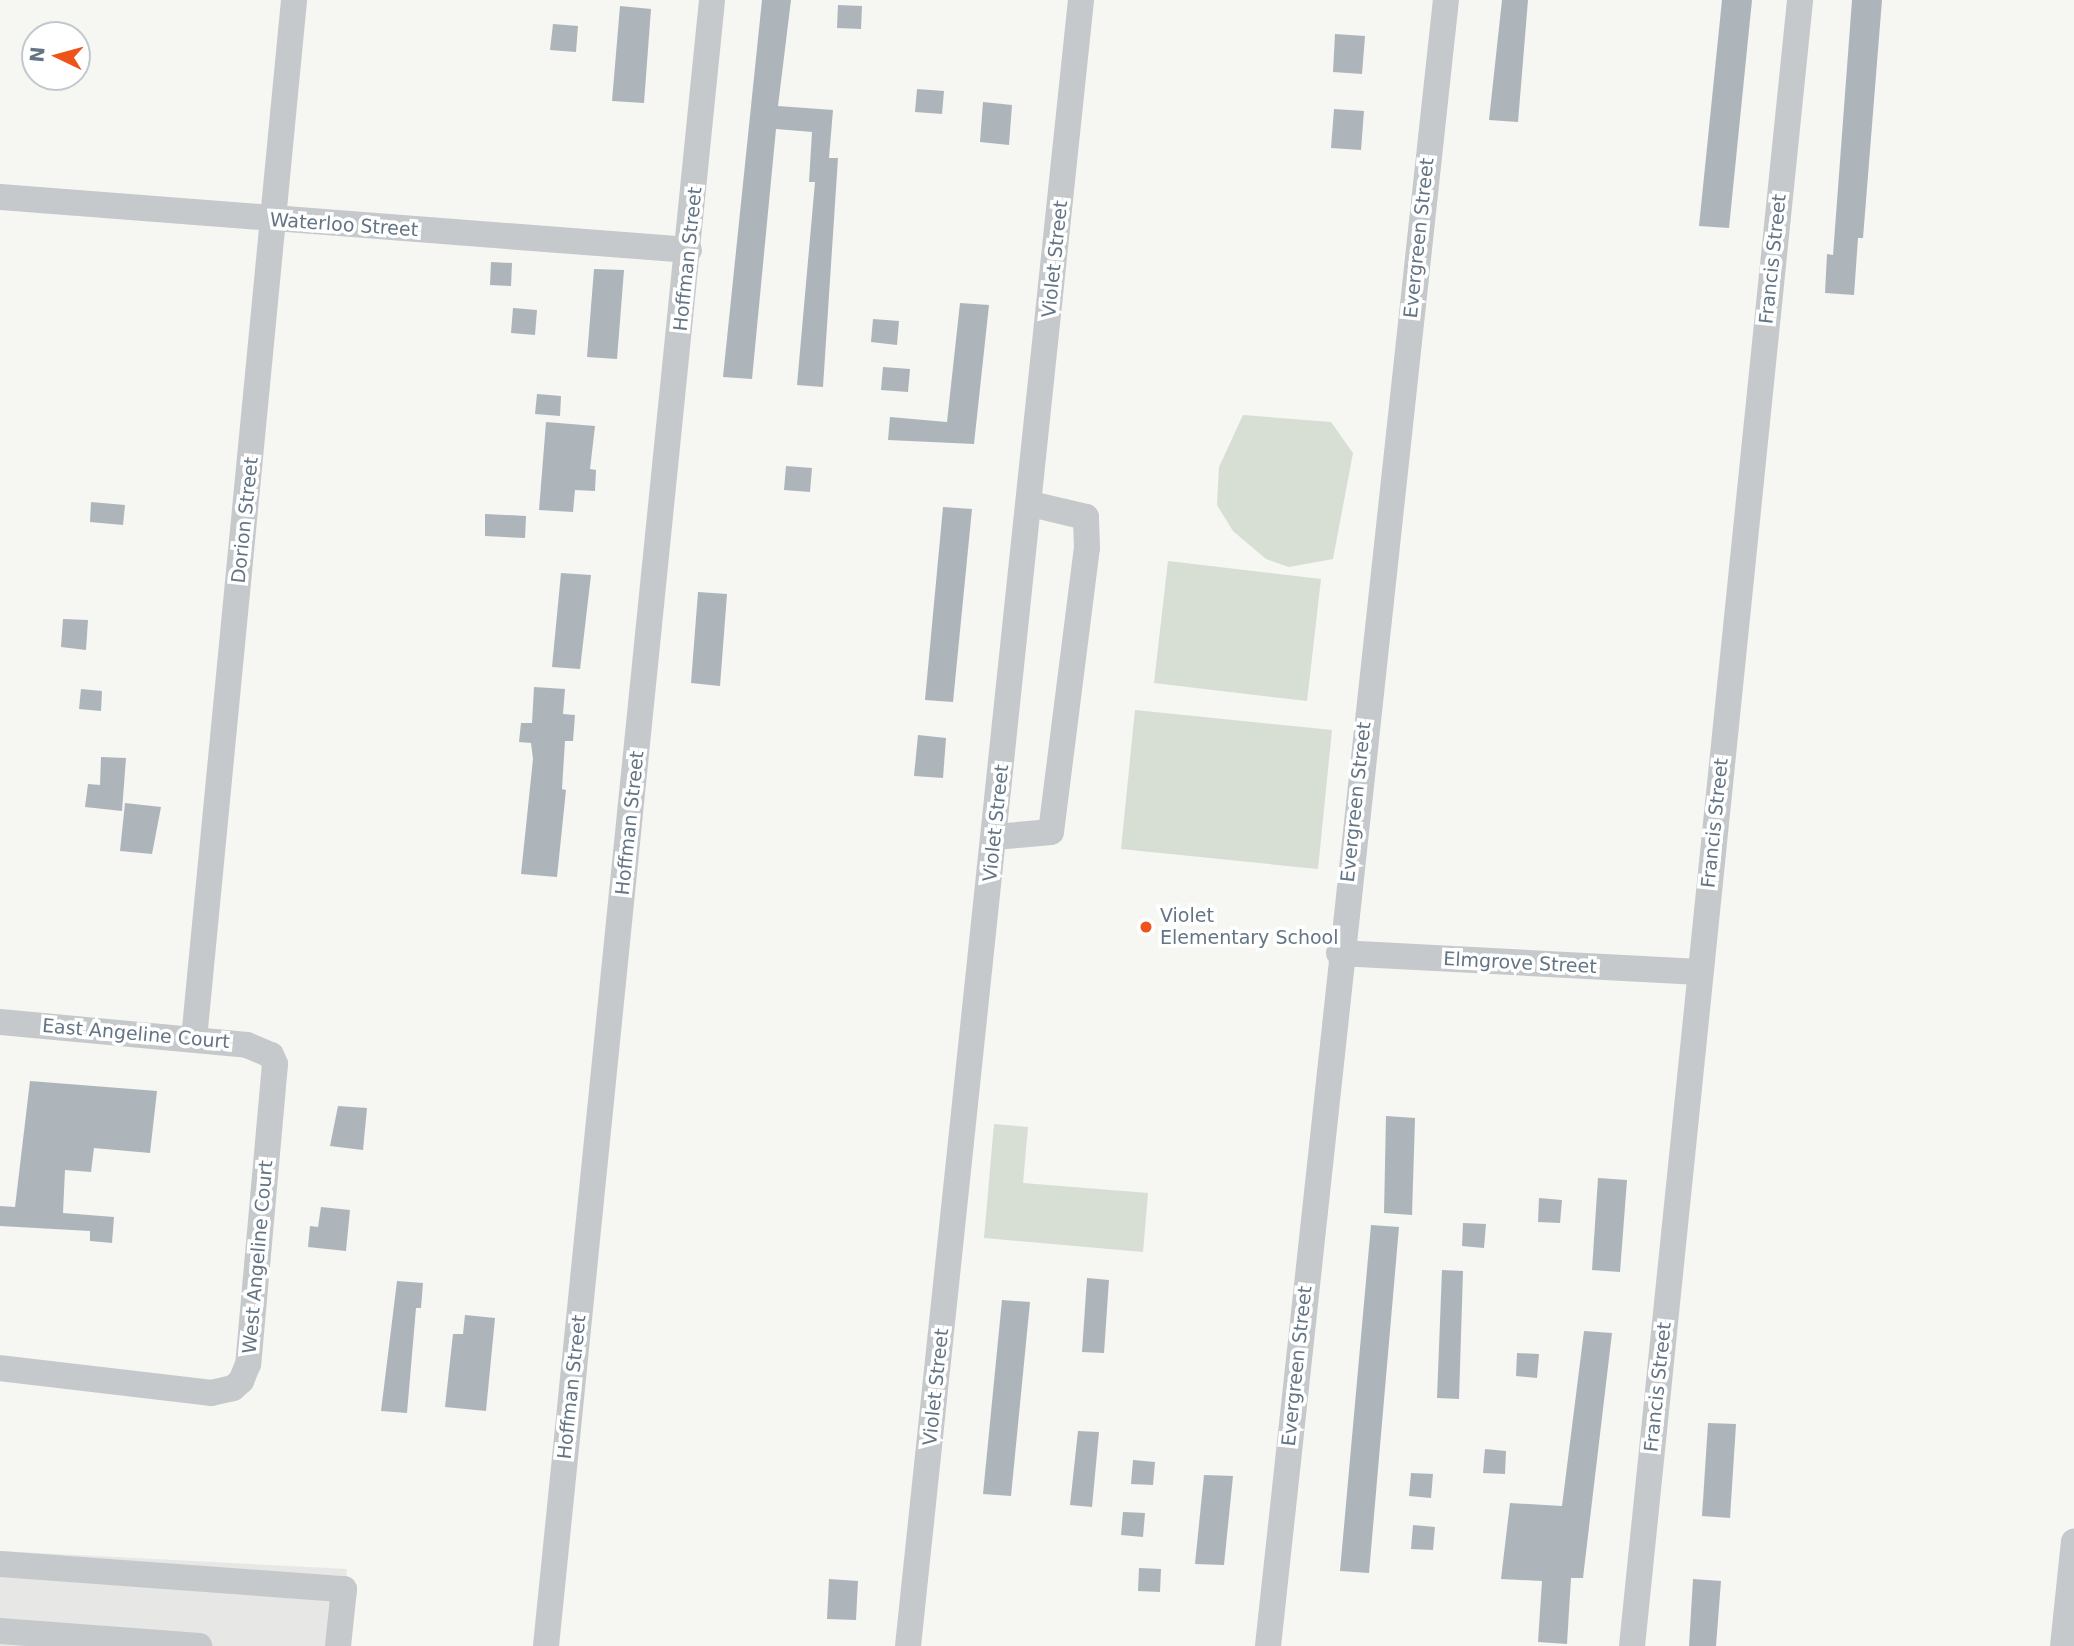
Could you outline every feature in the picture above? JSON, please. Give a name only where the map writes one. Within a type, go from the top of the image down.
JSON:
[{"type":"street","name":"Dorion Street","points":[[194,1039],[275,220],[294,0]]},
{"type":"street","name":"Hoffman Street","points":[[546,1646],[689,250],[712,0]]},
{"type":"street","name":"Violet Street","points":[[908,1646],[1031,504],[1081,0]]},
{"type":"street","name":"Evergreen Street","points":[[1268,1646],[1339,953],[1446,0]]},
{"type":"street","name":"Francis Street","points":[[1632,1646],[1800,0]]},
{"type":"street","name":"Waterloo Street","points":[[0,197],[689,250]]},
{"type":"street","points":[[995,837],[1051,832],[1087,548],[1086,517],[1031,504]]},
{"type":"street","name":"Elmgrove Street","points":[[1339,953],[1700,972]]},
{"type":"street","name":"East Angeline Court","points":[[0,1021],[247,1045],[271,1055]]},
{"type":"street","name":"West Angeline Court","points":[[0,1368],[212,1392],[233,1388],[241,1381],[248,1364],[263,1222],[275,1064],[271,1055]]},
{"type":"street","points":[[2063,1646],[2074,1542]]},
{"type":"street","points":[[0,1564],[344,1589],[338,1646]]},
{"type":"street","points":[[0,1630],[199,1646]]},
{"type":"shaded area","points":[[1243,415],[1331,422],[1353,453],[1333,559],[1289,567],[1266,559],[1233,531],[1217,505],[1219,467]]},
{"type":"shaded area","points":[[1168,561],[1321,579],[1307,701],[1154,683]]},
{"type":"shaded area","points":[[1135,710],[1332,730],[1318,869],[1121,849]]},
{"type":"shaded area","points":[[994,1124],[1028,1127],[1023,1183],[1148,1193],[1143,1252],[984,1238]]},
{"type":"shaded area","points":[[0,1551],[347,1569],[340,1646],[0,1646]]},
{"type":"building","points":[[762,0],[791,0],[778,106],[833,110],[829,158],[838,158],[823,387],[797,385],[815,182],[809,182],[812,132],[776,129],[752,379],[723,377]]},
{"type":"building","points":[[1502,0],[1528,0],[1518,122],[1489,120]]},
{"type":"building","points":[[1722,0],[1752,0],[1729,228],[1699,226]]},
{"type":"building","points":[[1852,0],[1882,0],[1863,238],[1858,238],[1854,295],[1825,293],[1827,254],[1833,255]]},
{"type":"building","points":[[838,5],[862,6],[861,29],[837,28]]},
{"type":"building","points":[[620,6],[651,9],[644,103],[612,101]]},
{"type":"building","points":[[553,24],[578,26],[576,52],[550,50]]},
{"type":"building","points":[[1335,34],[1365,36],[1362,74],[1333,72]]},
{"type":"building","points":[[917,89],[944,91],[942,114],[915,112]]},
{"type":"building","points":[[983,102],[1012,105],[1009,145],[980,142]]},
{"type":"building","points":[[1334,109],[1364,111],[1361,150],[1331,148]]},
{"type":"building","points":[[491,262],[512,263],[511,286],[490,285]]},
{"type":"building","points":[[594,269],[624,270],[617,359],[587,357]]},
{"type":"building","points":[[960,303],[989,305],[974,444],[888,440],[890,417],[947,422]]},
{"type":"building","points":[[513,308],[537,310],[535,335],[511,333]]},
{"type":"building","points":[[873,319],[899,321],[897,345],[871,342]]},
{"type":"building","points":[[883,367],[910,369],[908,392],[881,390]]},
{"type":"building","points":[[537,394],[561,396],[560,416],[535,414]]},
{"type":"building","points":[[546,422],[595,426],[590,469],[596,470],[595,491],[575,490],[573,512],[539,510]]},
{"type":"building","points":[[786,466],[812,468],[810,492],[784,490]]},
{"type":"building","points":[[91,502],[125,505],[123,525],[90,522]]},
{"type":"building","points":[[943,507],[972,509],[953,702],[925,700]]},
{"type":"building","points":[[485,514],[526,516],[525,538],[485,536]]},
{"type":"building","points":[[561,573],[591,575],[580,669],[552,667]]},
{"type":"building","points":[[698,592],[727,594],[720,686],[691,683]]},
{"type":"building","points":[[63,619],[88,620],[86,650],[61,647]]},
{"type":"building","points":[[534,687],[565,689],[563,714],[575,715],[573,741],[565,741],[562,789],[566,790],[557,877],[521,874],[533,759],[531,743],[519,742],[521,723],[532,723]]},
{"type":"building","points":[[81,689],[102,691],[101,711],[79,709]]},
{"type":"building","points":[[918,735],[946,738],[943,778],[914,776]]},
{"type":"building","points":[[101,757],[126,758],[122,811],[85,807],[88,784],[100,785]]},
{"type":"building","points":[[125,803],[161,807],[152,854],[120,851]]},
{"type":"building","points":[[30,1081],[157,1091],[150,1153],[94,1148],[91,1172],[65,1170],[63,1213],[114,1217],[112,1243],[90,1241],[90,1231],[0,1226],[0,1206],[15,1207]]},
{"type":"building","points":[[338,1106],[367,1108],[363,1150],[330,1146]]},
{"type":"building","points":[[1386,1116],[1415,1118],[1412,1215],[1384,1213]]},
{"type":"building","points":[[1598,1178],[1627,1180],[1620,1272],[1592,1270]]},
{"type":"building","points":[[1539,1198],[1562,1200],[1560,1223],[1538,1222]]},
{"type":"building","points":[[321,1207],[350,1210],[346,1251],[308,1247],[310,1226],[318,1227]]},
{"type":"building","points":[[1463,1223],[1486,1224],[1484,1248],[1462,1246]]},
{"type":"building","points":[[1371,1225],[1399,1227],[1369,1573],[1340,1571]]},
{"type":"building","points":[[1442,1270],[1463,1271],[1459,1399],[1437,1398]]},
{"type":"building","points":[[1087,1278],[1109,1280],[1104,1353],[1082,1352]]},
{"type":"building","points":[[397,1281],[423,1283],[421,1308],[416,1308],[407,1413],[381,1411]]},
{"type":"building","points":[[1002,1300],[1030,1302],[1011,1496],[983,1494]]},
{"type":"building","points":[[465,1315],[495,1318],[486,1411],[445,1407],[453,1334],[463,1334]]},
{"type":"building","points":[[1584,1331],[1612,1333],[1583,1578],[1571,1578],[1567,1644],[1538,1642],[1542,1581],[1501,1579],[1510,1503],[1562,1506]]},
{"type":"building","points":[[1517,1353],[1539,1354],[1537,1378],[1516,1376]]},
{"type":"building","points":[[1708,1423],[1736,1424],[1730,1518],[1702,1516]]},
{"type":"building","points":[[1078,1431],[1099,1432],[1092,1507],[1070,1505]]},
{"type":"building","points":[[1485,1449],[1506,1451],[1505,1474],[1483,1473]]},
{"type":"building","points":[[1133,1460],[1155,1462],[1153,1485],[1131,1484]]},
{"type":"building","points":[[1411,1473],[1433,1474],[1431,1498],[1409,1496]]},
{"type":"building","points":[[1204,1475],[1233,1476],[1224,1565],[1195,1564]]},
{"type":"building","points":[[1123,1512],[1145,1513],[1143,1537],[1121,1535]]},
{"type":"building","points":[[1413,1525],[1435,1527],[1433,1550],[1411,1549]]},
{"type":"building","points":[[1139,1568],[1161,1569],[1160,1592],[1138,1591]]},
{"type":"building","points":[[829,1579],[858,1581],[856,1620],[827,1619]]},
{"type":"building","points":[[1693,1579],[1721,1581],[1716,1646],[1689,1646]]},
{"type":"place","name":"Violet Elementary School","points":[[1146,927]]}]
